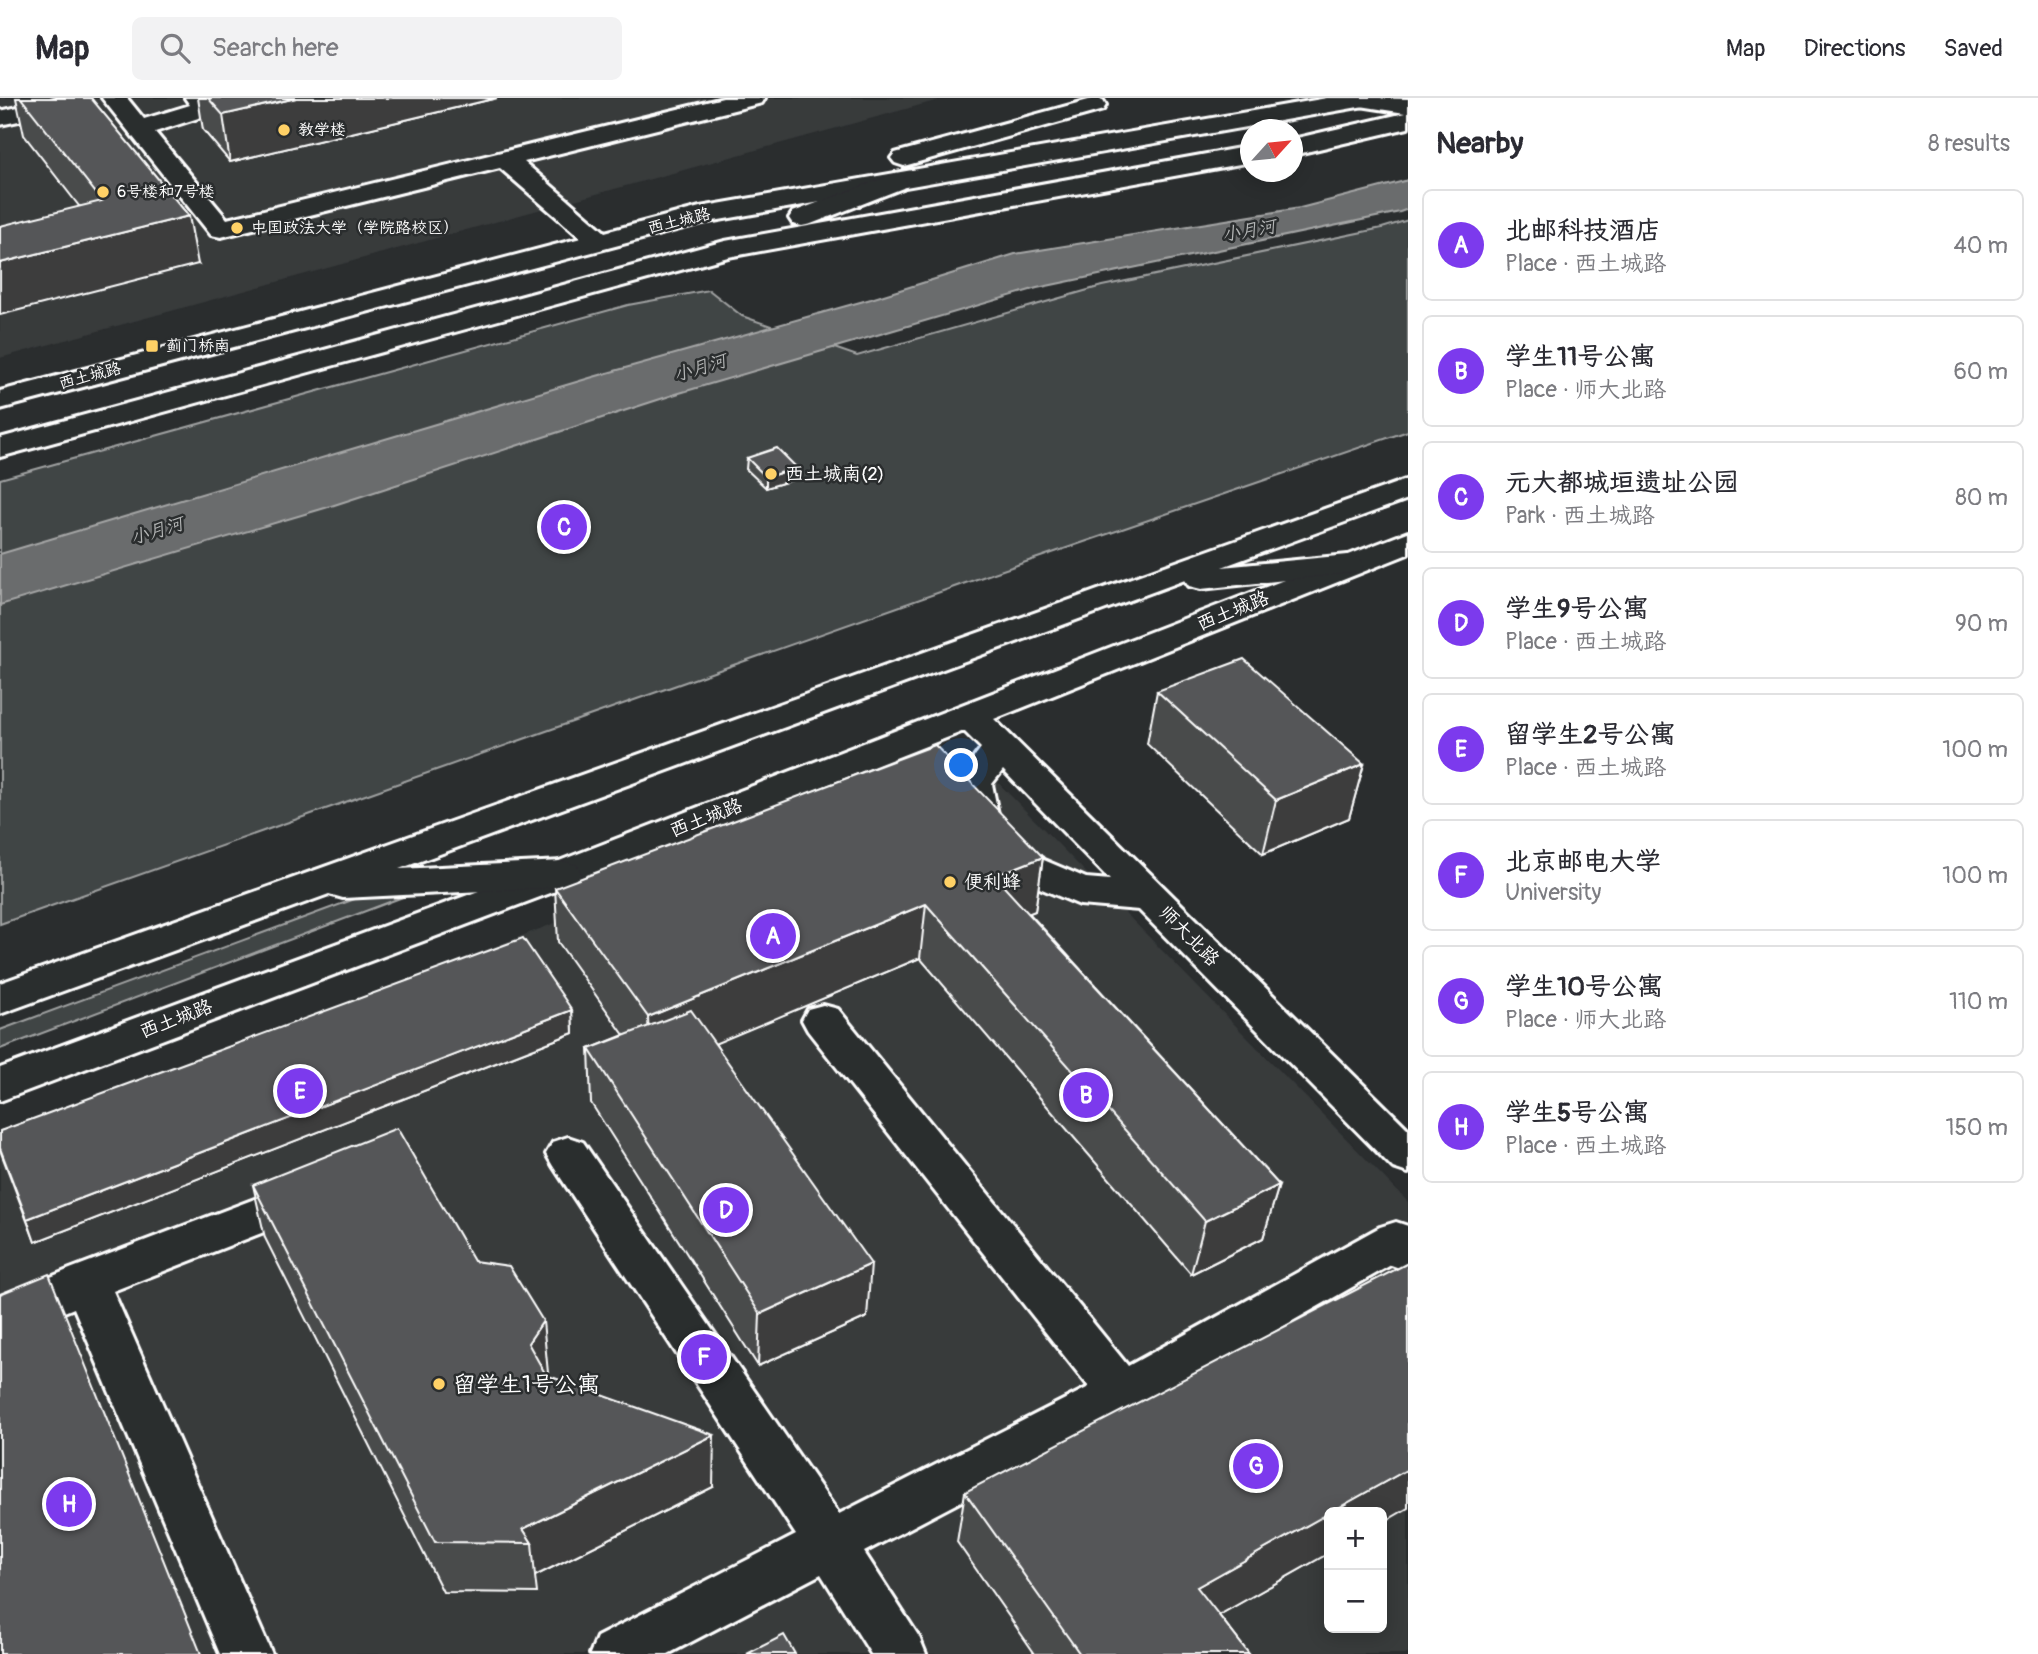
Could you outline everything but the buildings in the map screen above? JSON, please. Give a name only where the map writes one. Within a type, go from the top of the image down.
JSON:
[{"type":"main road","points":[[0,118],[91,98]]},
{"type":"main road","points":[[114,98],[220,229],[754,98]]},
{"type":"main road","name":"西土城路","points":[[0,400],[700,215],[1359,99],[1408,106]]},
{"type":"main road","points":[[725,249],[1101,101]]},
{"type":"main road","points":[[700,215],[1101,101]]},
{"type":"main road","points":[[139,129],[209,103]]},
{"type":"main road","points":[[1303,145],[1408,120]]},
{"type":"main road","points":[[0,448],[725,249],[1240,156]]},
{"type":"main road","points":[[504,158],[600,241]]},
{"type":"main road","points":[[0,999],[302,887],[1408,488]]},
{"type":"main road","name":"西土城路","points":[[0,1085],[562,874],[1408,542]]},
{"type":"main road","points":[[1147,584],[1348,565]]},
{"type":"main road","name":"师大北路","points":[[970,716],[1408,1156]]},
{"type":"main road","points":[[1001,748],[973,783],[981,823],[1018,864],[1080,891],[1150,897]]},
{"type":"main road","points":[[302,887],[562,874]]},
{"type":"main road","points":[[823,1020],[1122,1393]]},
{"type":"main road","points":[[568,1154],[831,1545],[900,1654]]},
{"type":"main road","points":[[0,1319],[86,1282],[302,1199]]},
{"type":"main road","points":[[616,1654],[1122,1393],[1395,1240],[1408,1253]]},
{"type":"main road","points":[[86,1282],[246,1654]]},
{"type":"shaded area","name":"中国政法大学（学院路校区）","points":[[0,98],[946,98],[0,358]]},
{"type":"shaded area","points":[[1408,220],[1408,431],[991,574],[0,924],[0,479],[628,305],[709,290],[742,316],[857,356],[1102,286],[1382,228]]},
{"type":"shaded area","points":[[976,760],[1408,1202],[1408,1654],[0,1654],[0,1138]]},
{"type":"shaded area","points":[[416,892],[0,1049],[0,1030],[371,893]]},
{"type":"water","name":"小月河","points":[[1408,180],[1408,209],[1400,212],[1037,288],[676,394],[325,508],[0,605],[0,554],[593,377],[871,299],[1015,254],[1300,208]]},
{"type":"place","name":"教学楼","points":[[284,130]]},
{"type":"place","name":"6号楼和7号楼","points":[[103,192]]},
{"type":"place","name":"中国政法大学（学院路校区）","points":[[237,228]]},
{"type":"place","name":"蓟门桥南","points":[[152,346]]},
{"type":"place","name":"西土城南(2)","points":[[771,474]]},
{"type":"place","name":"元大都城垣遗址公园","points":[[564,527]]},
{"type":"place","name":"便利蜂","points":[[950,882]]},
{"type":"place","name":"北邮科技酒店","points":[[773,936]]},
{"type":"place","name":"留学生2号公寓","points":[[300,1091]]},
{"type":"place","name":"学生11号公寓","points":[[1086,1095]]},
{"type":"place","name":"学生9号公寓","points":[[726,1210]]},
{"type":"place","name":"北京邮电大学","points":[[704,1357]]},
{"type":"place","name":"留学生1号公寓","points":[[439,1384]]},
{"type":"place","name":"学生10号公寓","points":[[1256,1466]]},
{"type":"place","name":"学生5号公寓","points":[[69,1504]]}]
